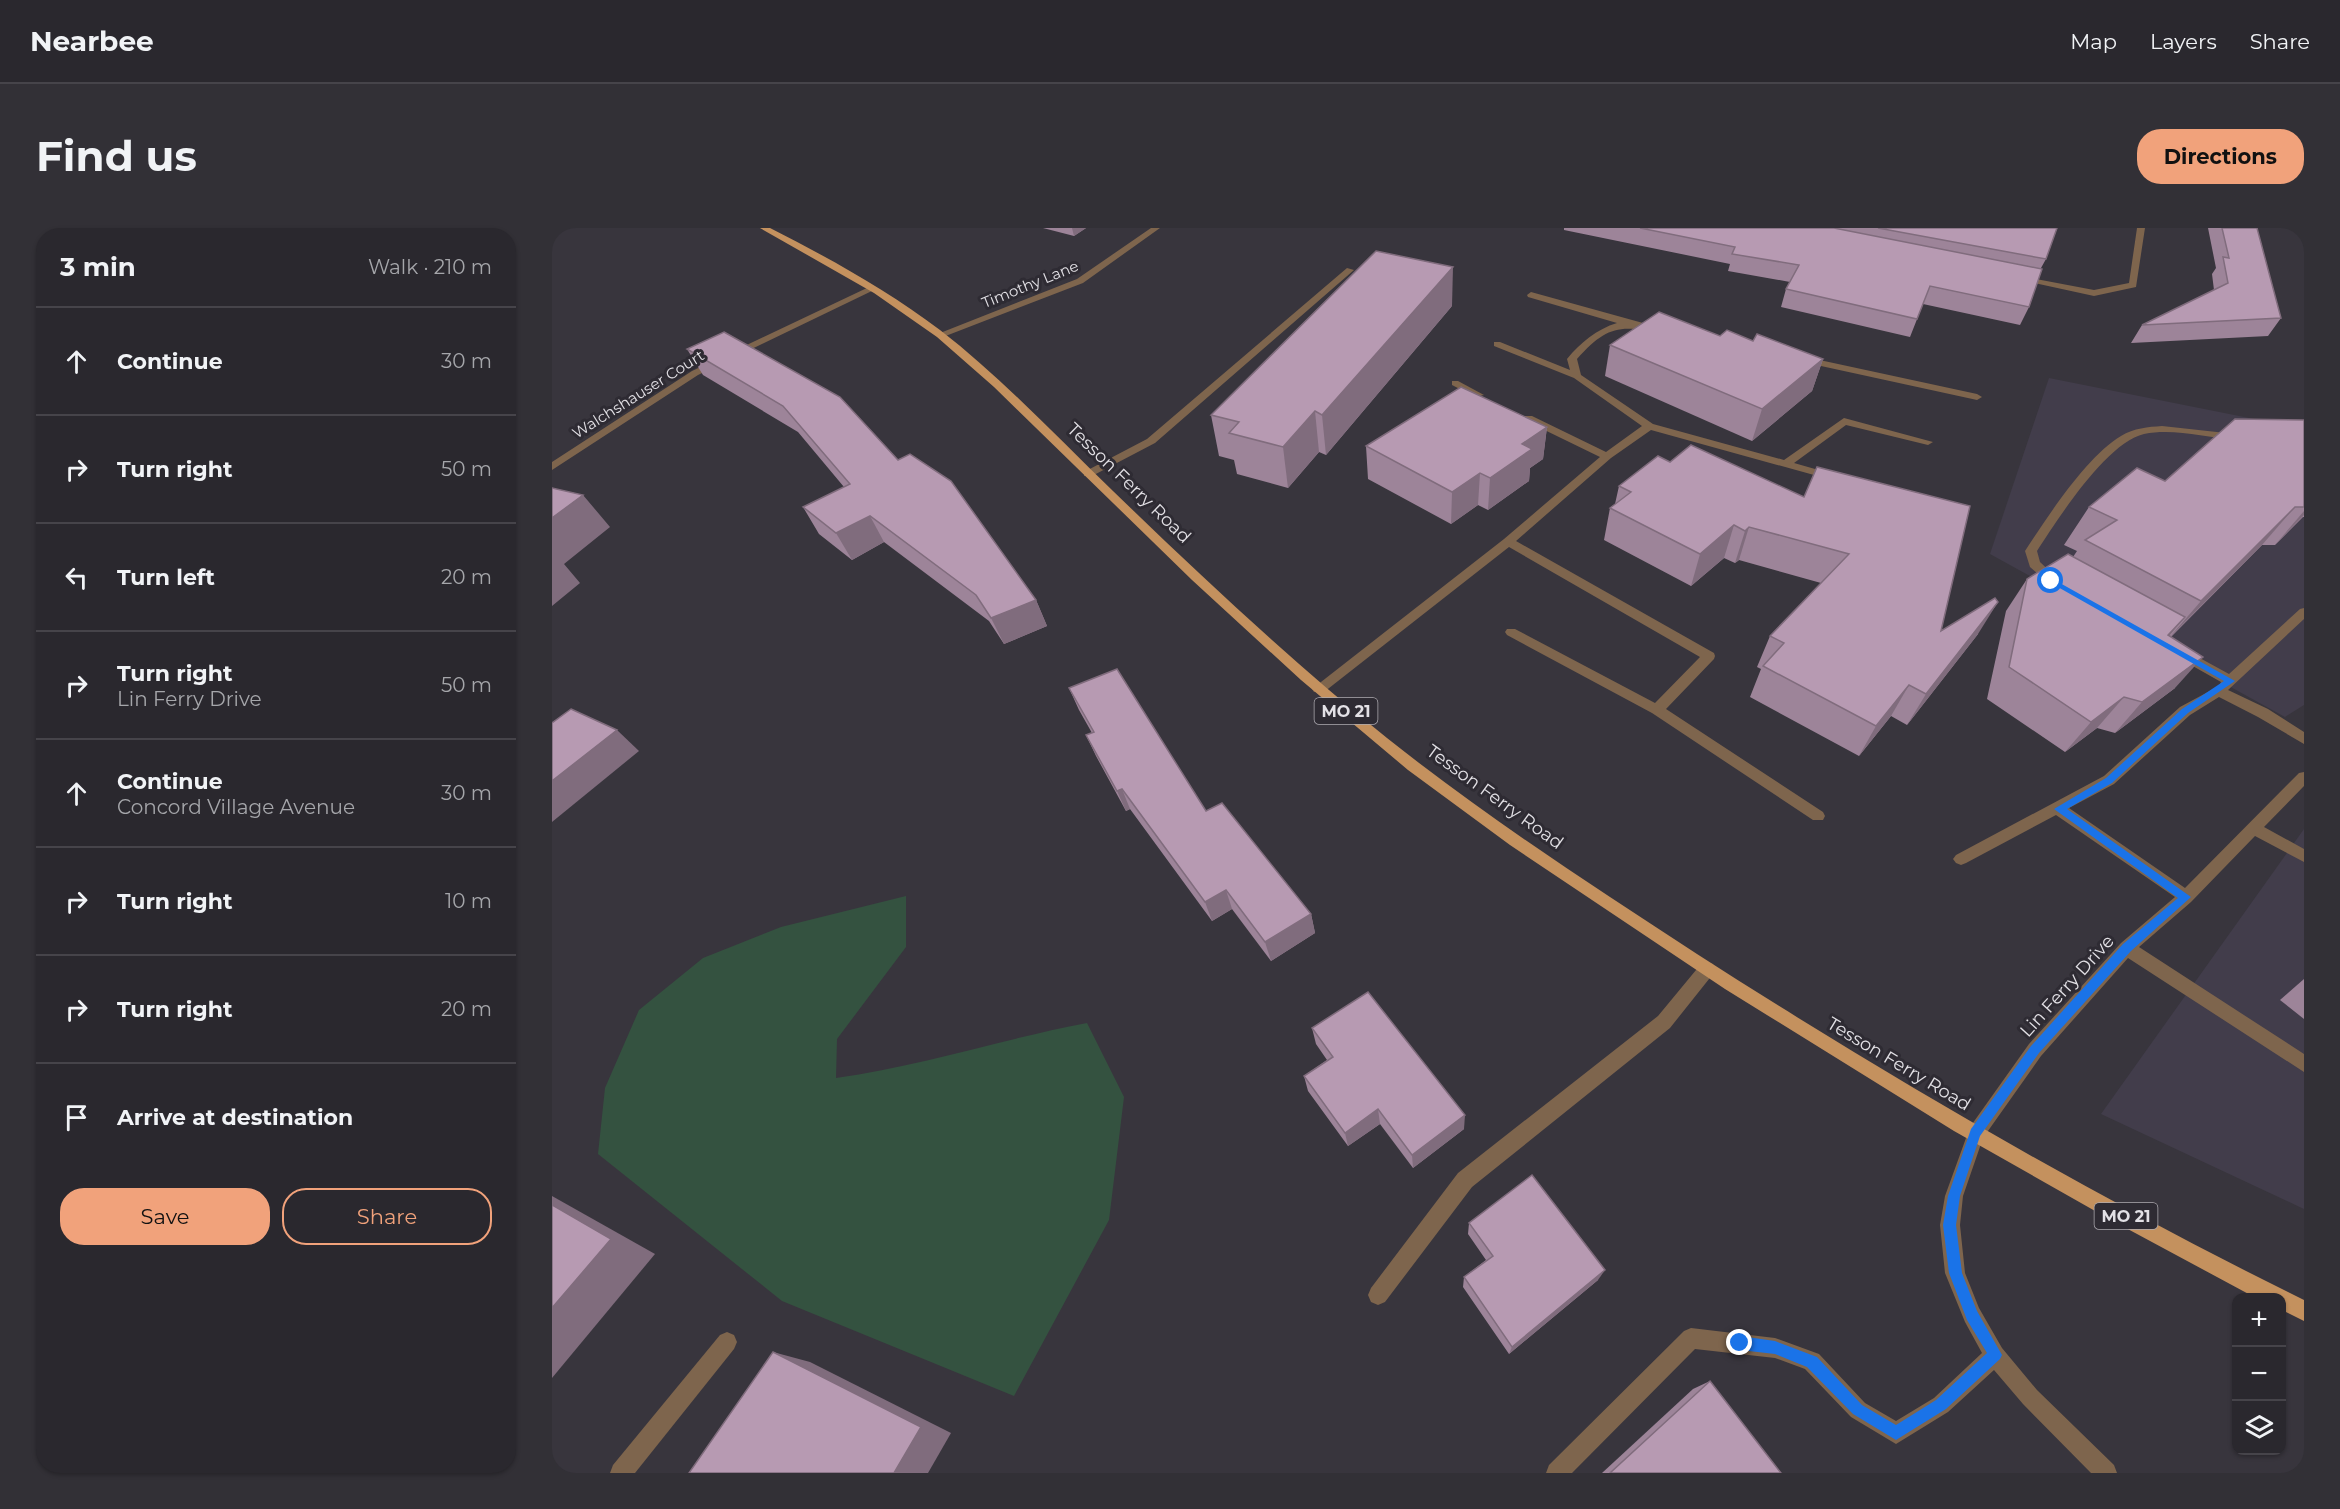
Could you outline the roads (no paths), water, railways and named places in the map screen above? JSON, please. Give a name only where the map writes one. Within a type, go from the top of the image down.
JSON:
[{"type":"main road","name":"Tesson Ferry Road","points":[[764,228],[872,289],[940,335],[976,366],[1255,633],[1384,743],[1475,811],[1707,969],[1827,1047],[1976,1133],[2267,1293]]},
{"type":"main road","points":[[2286,1302],[2304,1311]]},
{"type":"street","name":"Timothy Lane","points":[[940,335],[1080,281],[1156,228]]},
{"type":"street","points":[[2013,278],[2094,293],[2133,285],[2141,228]]},
{"type":"street","points":[[1088,474],[1151,441],[1350,270]]},
{"type":"street","name":"Walchshauser Court","points":[[552,467],[695,373],[872,289]]},
{"type":"street","points":[[1531,295],[1627,323],[1672,333]]},
{"type":"street","points":[[1577,376],[1572,359],[1583,347],[1599,335],[1627,323]]},
{"type":"street","points":[[1497,344],[1577,376],[1649,426],[1841,479]]},
{"type":"street","points":[[1795,358],[1977,397]]},
{"type":"street","points":[[1455,383],[1485,398]]},
{"type":"street","points":[[1515,412],[1607,456]]},
{"type":"street","points":[[1786,464],[1844,422],[1928,442]]},
{"type":"street","points":[[1319,689],[1508,542],[1607,456],[1649,426]]},
{"type":"street","points":[[2071,592],[2051,581],[2034,564],[2031,551],[2049,524],[2107,452],[2136,432],[2174,430],[2245,438]]},
{"type":"street","points":[[1508,542],[1709,656],[1657,710]]},
{"type":"street","points":[[1961,859],[2059,809],[2109,780],[2185,711],[2231,681],[2304,614]]},
{"type":"street","points":[[1511,632],[1657,710],[1818,816]]},
{"type":"street","points":[[2171,647],[2231,681]]},
{"type":"street","points":[[2218,691],[2263,713],[2304,739]]},
{"type":"street","name":"Lin Ferry Drive","points":[[2106,1473],[2030,1396],[1995,1355],[1972,1315],[1955,1273],[1950,1225],[1954,1196],[1976,1133],[2035,1050],[2127,948],[2186,897],[2304,777]]},
{"type":"street","points":[[2059,809],[2186,897]]},
{"type":"street","points":[[2253,828],[2304,856]]},
{"type":"street","points":[[2127,948],[2304,1064]]},
{"type":"street","points":[[1378,1295],[1465,1180],[1664,1022],[1707,969]]},
{"type":"street","points":[[1557,1473],[1691,1338],[1775,1348],[1812,1362],[1857,1410],[1896,1433],[1941,1405],[1995,1355]]},
{"type":"street","points":[[621,1473],[727,1342]]}]
